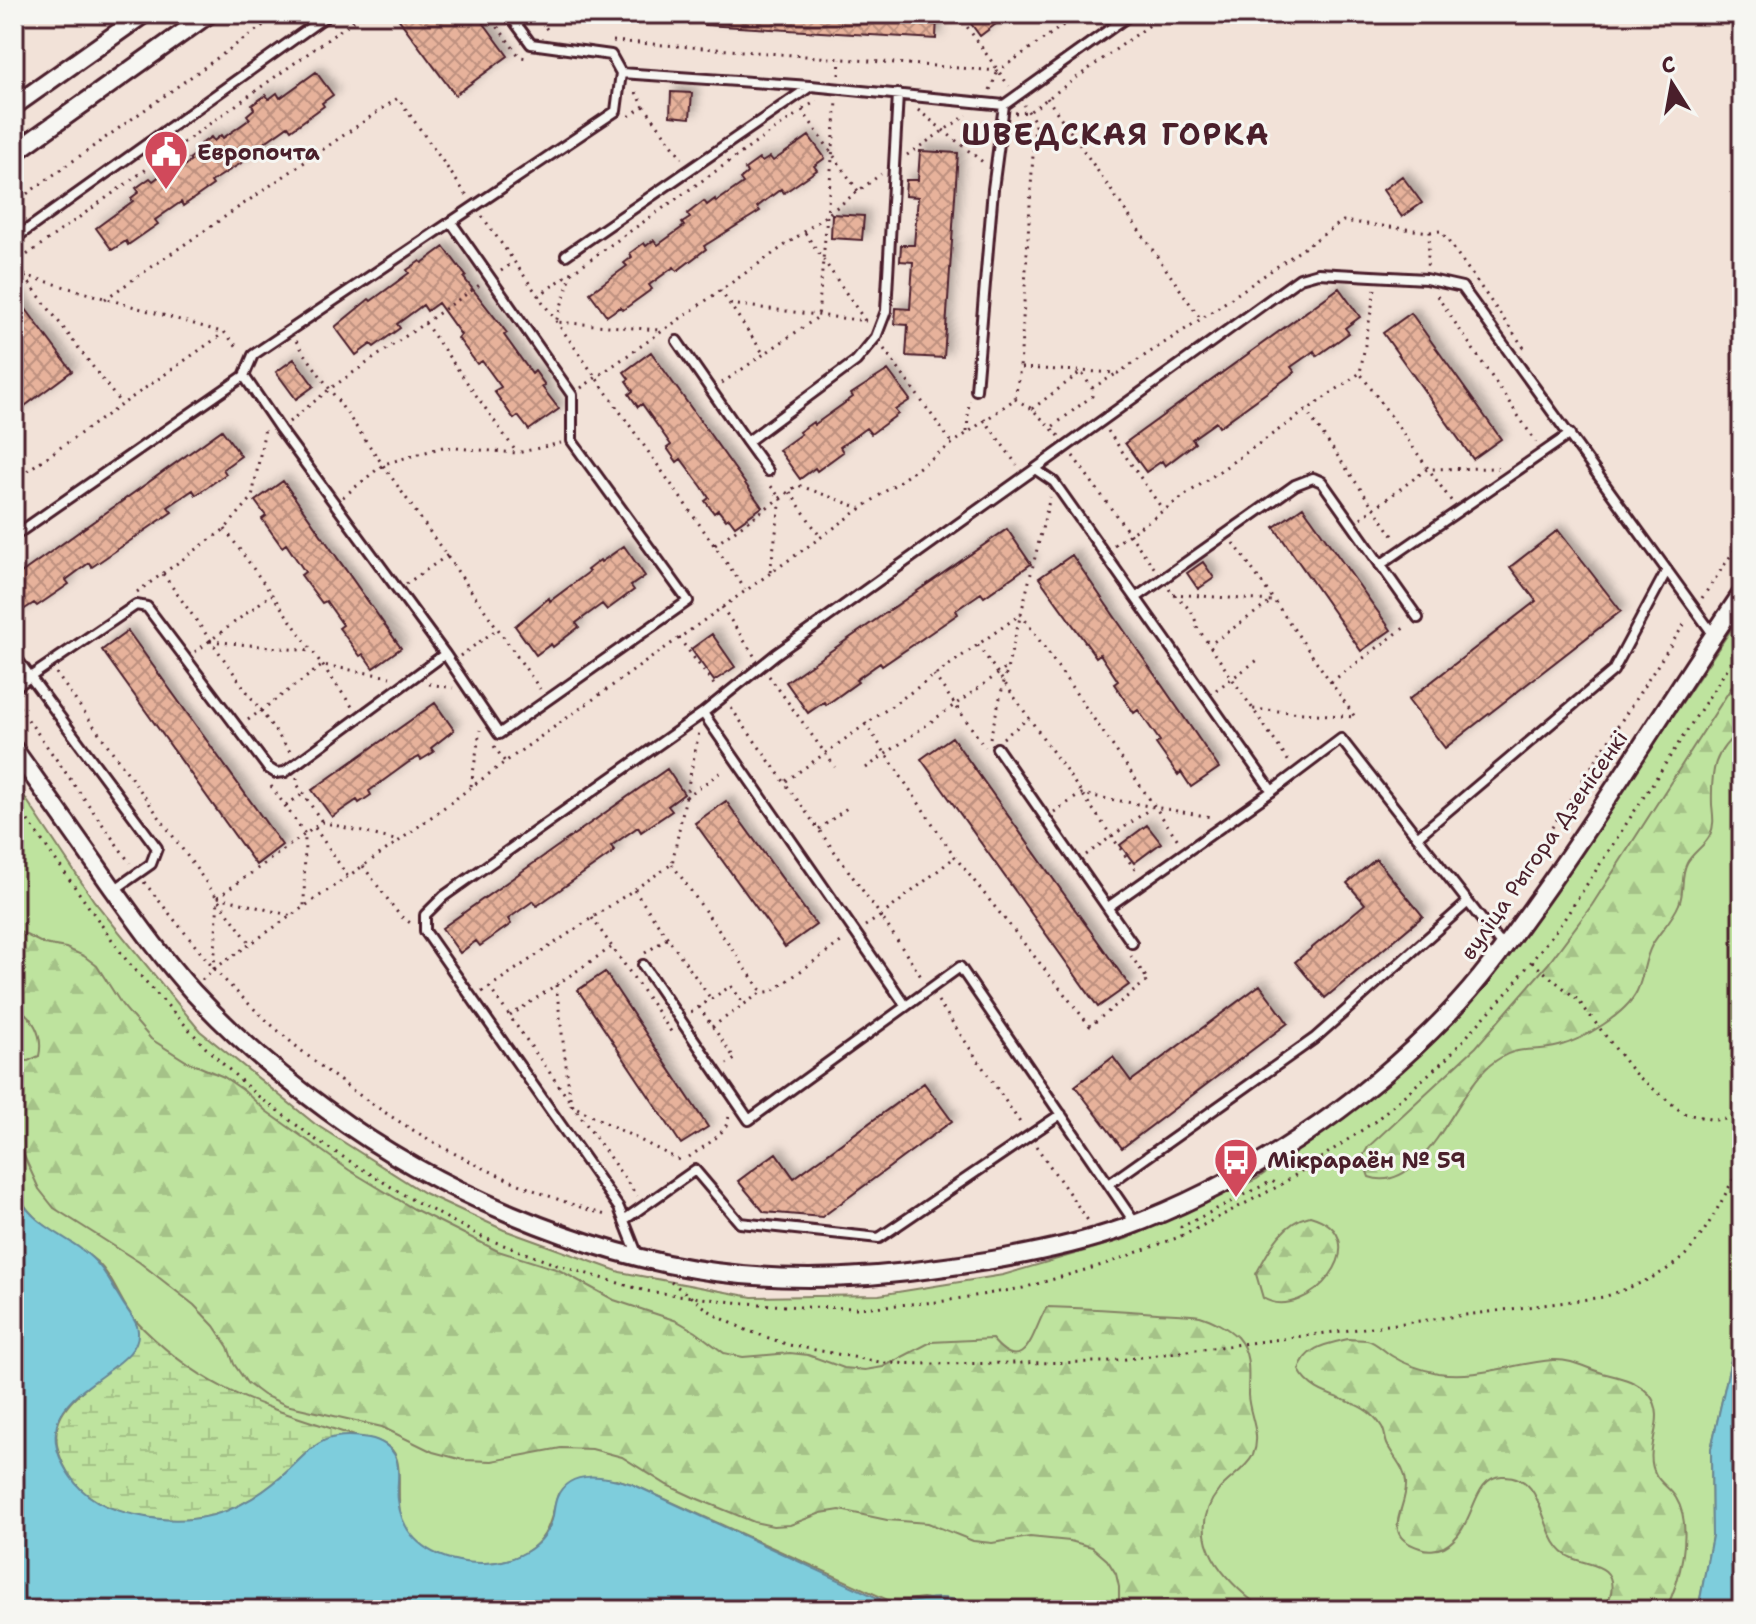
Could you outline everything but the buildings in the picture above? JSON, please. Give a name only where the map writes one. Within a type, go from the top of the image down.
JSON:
[{"type":"street","points":[[14,106],[144,14]]},
{"type":"street","points":[[14,153],[209,14]]},
{"type":"street","name":"вуліца Рыгора Дзенісенкі","points":[[14,749],[114,890],[191,990],[278,1071],[373,1143],[506,1212],[638,1256],[713,1272],[781,1277],[886,1276],[1000,1260],[1135,1223],[1250,1168],[1363,1092],[1449,1014],[1503,948],[1575,848],[1742,593]]},
{"type":"lane","points":[[14,239],[329,14]]},
{"type":"lane","points":[[14,536],[244,376],[253,355],[616,111],[621,73],[611,55],[531,44],[509,14]]},
{"type":"lane","points":[[976,390],[1003,110],[1017,96],[1131,14]]},
{"type":"lane","points":[[621,73],[838,88],[984,104],[1003,110]]},
{"type":"lane","points":[[566,255],[811,86]]},
{"type":"lane","points":[[747,442],[856,361],[876,337],[886,311],[898,94]]},
{"type":"lane","points":[[244,376],[445,654],[499,734],[688,601],[572,441],[572,395],[451,222]]},
{"type":"lane","points":[[638,1256],[619,1208],[425,931],[425,915],[444,896],[703,713],[761,665],[1300,278],[1318,273],[1426,279],[1462,287],[1714,635]]},
{"type":"lane","points":[[677,341],[768,471]]},
{"type":"lane","points":[[1380,565],[1570,434]]},
{"type":"lane","points":[[1035,469],[1054,482],[1272,791]]},
{"type":"lane","points":[[1137,597],[1295,485],[1313,478],[1322,482],[1418,618]]},
{"type":"lane","points":[[1417,837],[1613,671],[1667,570]]},
{"type":"lane","points":[[14,688],[136,605],[147,607],[268,768],[276,773],[285,772],[445,654]]},
{"type":"lane","points":[[14,655],[157,848],[151,864],[114,890]]},
{"type":"lane","points":[[703,713],[906,1006]]},
{"type":"lane","points":[[1108,907],[1341,739],[1503,948]]},
{"type":"lane","points":[[997,745],[1132,943]]},
{"type":"lane","points":[[1109,1184],[1315,1038],[1467,903]]},
{"type":"lane","points":[[643,965],[749,1120],[960,967],[1135,1223]]},
{"type":"lane","points":[[624,1220],[695,1170],[740,1223],[879,1238],[1061,1114]]},
{"type":"path","points":[[14,203],[279,14]]},
{"type":"path","points":[[121,404],[15,264],[363,14]]},
{"type":"path","points":[[537,14],[552,36]]},
{"type":"path","points":[[199,982],[1015,399],[1020,368],[1035,122],[958,14]]},
{"type":"path","points":[[572,395],[942,130],[984,104],[998,71],[1079,14]]},
{"type":"path","points":[[1003,110],[1029,112],[1165,14]]},
{"type":"path","points":[[613,41],[998,71]]},
{"type":"path","points":[[838,88],[840,59]]},
{"type":"path","points":[[898,94],[987,166]]},
{"type":"path","points":[[818,317],[838,97],[829,98]]},
{"type":"path","points":[[105,299],[398,98],[745,590]]},
{"type":"path","points":[[1047,98],[1201,319]]},
{"type":"path","points":[[538,296],[819,99]]},
{"type":"path","points":[[644,106],[691,170]]},
{"type":"path","points":[[1092,388],[1201,319],[1343,221],[1430,232],[1426,279],[1543,452]]},
{"type":"path","points":[[262,445],[331,388],[514,262]]},
{"type":"path","points":[[556,322],[572,272]]},
{"type":"path","points":[[24,275],[225,333],[237,349],[253,355]]},
{"type":"path","points":[[1378,278],[1360,373],[1458,510]]},
{"type":"path","points":[[720,290],[763,354]]},
{"type":"path","points":[[730,304],[866,321]]},
{"type":"path","points":[[711,390],[818,317]]},
{"type":"path","points":[[556,322],[662,330]]},
{"type":"path","points":[[425,323],[517,453]]},
{"type":"path","points":[[14,480],[225,333]]},
{"type":"path","points":[[295,339],[563,721]]},
{"type":"path","points":[[1020,368],[1118,373]]},
{"type":"path","points":[[1052,427],[1092,396],[1092,388],[1081,372]]},
{"type":"path","points":[[1032,409],[1081,372]]},
{"type":"path","points":[[1104,552],[1360,373]]},
{"type":"path","points":[[1015,399],[1052,427],[1173,594],[1184,602],[1231,679],[1291,765]]},
{"type":"path","points":[[1305,409],[1403,550]]},
{"type":"path","points":[[128,599],[225,529],[252,498],[268,412]]},
{"type":"path","points":[[984,419],[1024,475]]},
{"type":"path","points":[[1101,421],[1163,510]]},
{"type":"path","points":[[334,504],[384,464],[443,447],[517,453],[572,441]]},
{"type":"path","points":[[1352,524],[1427,469],[1522,467]]},
{"type":"path","points":[[768,471],[764,476],[781,499],[770,572]]},
{"type":"path","points":[[934,675],[987,750],[1054,482]]},
{"type":"path","points":[[715,545],[798,485],[860,508]]},
{"type":"path","points":[[790,492],[820,537]]},
{"type":"path","points":[[225,529],[360,718]]},
{"type":"path","points":[[1227,533],[1355,717],[1252,709]]},
{"type":"path","points":[[1699,601],[1742,539]]},
{"type":"path","points":[[398,590],[448,555]]},
{"type":"path","points":[[163,574],[297,763],[302,771],[297,777],[297,784],[322,822],[399,841]]},
{"type":"path","points":[[186,657],[272,594]]},
{"type":"path","points":[[1173,594],[1272,601]]},
{"type":"path","points":[[1209,645],[1272,601]]},
{"type":"path","points":[[722,607],[835,767]]},
{"type":"path","points":[[786,781],[1021,614]]},
{"type":"path","points":[[1021,614],[1186,852]]},
{"type":"path","points":[[1517,881],[1689,617]]},
{"type":"path","points":[[1331,682],[1418,618]]},
{"type":"path","points":[[454,688],[424,683],[497,630]]},
{"type":"path","points":[[679,638],[786,781],[881,916],[1098,1235]]},
{"type":"path","points":[[210,641],[312,651]]},
{"type":"path","points":[[978,645],[1143,882]]},
{"type":"path","points":[[14,801],[127,961],[170,1010],[254,1093],[319,1142],[409,1198],[482,1237],[557,1265],[646,1291],[800,1307],[857,1308],[938,1302],[1023,1288],[1102,1265],[1182,1236],[1279,1186],[1374,1122],[1447,1058],[1532,962],[1563,921],[1742,646]]},
{"type":"path","points":[[1205,697],[1259,659]]},
{"type":"path","points":[[49,663],[251,945]]},
{"type":"path","points":[[237,728],[323,665],[394,678],[384,685]]},
{"type":"path","points":[[866,768],[1008,667]]},
{"type":"path","points":[[14,700],[175,923],[253,1010],[303,1054],[377,1109],[468,1161],[531,1190],[609,1216],[637,1196],[489,987]]},
{"type":"path","points":[[472,999],[672,864],[703,713]]},
{"type":"path","points":[[997,745],[1029,718]]},
{"type":"path","points":[[865,723],[955,857],[1090,1026],[1148,980],[1130,954]]},
{"type":"path","points":[[471,787],[480,726]]},
{"type":"path","points":[[686,797],[727,767]]},
{"type":"path","points":[[267,781],[305,834],[304,908]]},
{"type":"path","points":[[285,806],[303,794]]},
{"type":"path","points":[[1045,817],[1081,794],[1230,821]]},
{"type":"path","points":[[819,829],[851,805]]},
{"type":"path","points":[[1076,861],[1153,807]]},
{"type":"path","points":[[218,897],[322,822]]},
{"type":"path","points":[[315,828],[348,877]]},
{"type":"path","points":[[712,1027],[763,991],[773,991],[881,916],[955,857]]},
{"type":"path","points":[[672,864],[763,991]]},
{"type":"path","points":[[363,866],[400,916],[425,931]]},
{"type":"path","points":[[634,890],[711,999]]},
{"type":"path","points":[[218,897],[292,916]]},
{"type":"path","points":[[214,969],[218,897]]},
{"type":"path","points":[[592,918],[675,1038]]},
{"type":"path","points":[[510,1016],[612,947]]},
{"type":"path","points":[[1532,962],[1578,1000],[1634,1073],[1683,1113],[1714,1120],[1742,1118]]},
{"type":"path","points":[[556,985],[571,1105]]},
{"type":"path","points":[[680,1019],[731,986],[744,1004]]},
{"type":"path","points":[[170,1010],[176,1004]]},
{"type":"path","points":[[699,1007],[735,1059],[716,1072]]},
{"type":"path","points":[[571,1105],[683,1162],[723,1131],[728,1125],[729,1115]]},
{"type":"path","points":[[670,1281],[715,1315],[775,1340],[838,1355],[885,1363],[1103,1362],[1604,1297],[1646,1282],[1684,1257],[1742,1163]]},
{"type":"path","points":[[1182,1236],[1181,1227],[1272,1181],[1279,1186]]},
{"type":"green space","points":[[1742,613],[1742,1311],[1711,1449],[1712,1536],[1698,1610],[973,1610],[966,1605],[923,1598],[892,1602],[616,1479],[558,1494],[543,1536],[519,1556],[485,1563],[449,1559],[433,1553],[408,1533],[400,1512],[396,1458],[392,1450],[376,1440],[358,1437],[269,1487],[134,1319],[103,1268],[38,1220],[20,1198],[14,1184],[14,781],[94,901],[200,1031],[315,1124],[424,1193],[504,1230],[620,1272],[752,1297],[879,1295],[1003,1275],[1126,1239],[1257,1179],[1366,1098],[1454,1020],[1507,957],[1581,854]]},
{"type":"green space","points":[[1742,671],[1742,730],[1725,746],[1713,772],[1712,831],[1687,863],[1679,904],[1652,945],[1632,1000],[1614,1017],[1580,1038],[1559,1046],[1509,1053],[1500,1058],[1477,1079],[1422,1158],[1406,1172],[1388,1179],[1369,1177],[1362,1158],[1368,1147],[1476,1047],[1548,964],[1592,905]]},
{"type":"green space","points":[[14,929],[44,944],[66,948],[84,956],[97,966],[122,1005],[151,1039],[186,1061],[224,1077],[349,1170],[414,1209],[498,1251],[559,1270],[614,1300],[677,1321],[724,1353],[743,1357],[790,1353],[808,1355],[844,1368],[865,1370],[883,1367],[931,1342],[992,1339],[1013,1355],[1021,1353],[1027,1346],[1047,1307],[1195,1315],[1219,1324],[1237,1337],[1245,1350],[1248,1395],[1256,1440],[1250,1460],[1219,1490],[1208,1508],[1205,1525],[1207,1542],[1223,1572],[1264,1610],[1114,1610],[1119,1601],[1116,1574],[1107,1560],[1092,1547],[1070,1541],[1030,1537],[992,1543],[973,1541],[928,1523],[887,1520],[840,1510],[821,1513],[790,1525],[773,1526],[754,1522],[693,1497],[622,1457],[592,1449],[561,1448],[492,1461],[463,1460],[433,1452],[382,1427],[286,1405],[263,1395],[247,1383],[214,1326],[194,1305],[139,1262],[54,1208],[39,1189],[14,1134],[14,1059],[28,1061],[39,1056],[40,1040],[35,1026],[14,1004]]},
{"type":"green space","points":[[1310,1216],[1331,1227],[1340,1241],[1339,1258],[1330,1275],[1299,1300],[1280,1303],[1263,1298],[1256,1274],[1266,1256],[1284,1231]]},
{"type":"green space","points":[[133,1318],[184,1364],[236,1394],[358,1437],[322,1442],[264,1490],[230,1510],[212,1516],[154,1519],[105,1505],[80,1489],[68,1473],[58,1450],[56,1431],[72,1401],[132,1348],[137,1333]]},
{"type":"green space","points":[[1348,1339],[1370,1341],[1403,1362],[1438,1373],[1467,1374],[1560,1360],[1634,1383],[1649,1394],[1657,1413],[1652,1465],[1658,1478],[1676,1498],[1684,1524],[1680,1570],[1665,1610],[1605,1610],[1611,1593],[1610,1576],[1606,1571],[1572,1558],[1561,1550],[1553,1539],[1536,1497],[1529,1486],[1518,1478],[1502,1476],[1484,1485],[1455,1539],[1444,1547],[1426,1550],[1407,1543],[1398,1529],[1405,1477],[1387,1444],[1382,1427],[1363,1409],[1317,1388],[1299,1370],[1312,1351]]},
{"type":"water","points":[[14,1184],[25,1207],[33,1215],[89,1255],[100,1267],[137,1326],[136,1343],[125,1358],[69,1403],[58,1422],[57,1446],[70,1476],[83,1491],[108,1507],[157,1519],[195,1519],[213,1515],[248,1501],[281,1477],[309,1450],[327,1439],[339,1436],[369,1438],[385,1445],[396,1458],[398,1500],[408,1529],[428,1549],[454,1560],[496,1562],[526,1552],[548,1530],[556,1500],[563,1488],[580,1478],[601,1477],[632,1484],[882,1600],[949,1599],[973,1610],[14,1610]]},
{"type":"water","points":[[1742,1311],[1742,1610],[1698,1610],[1712,1536],[1711,1449]]},
{"type":"place","name":"Европочта","points":[[166,191]]},
{"type":"place","name":"Мікрараён № 59","points":[[1236,1199]]},
{"type":"district","name":"ШВЕДСКАЯ ГОРКА","points":[[1116,134]]}]
